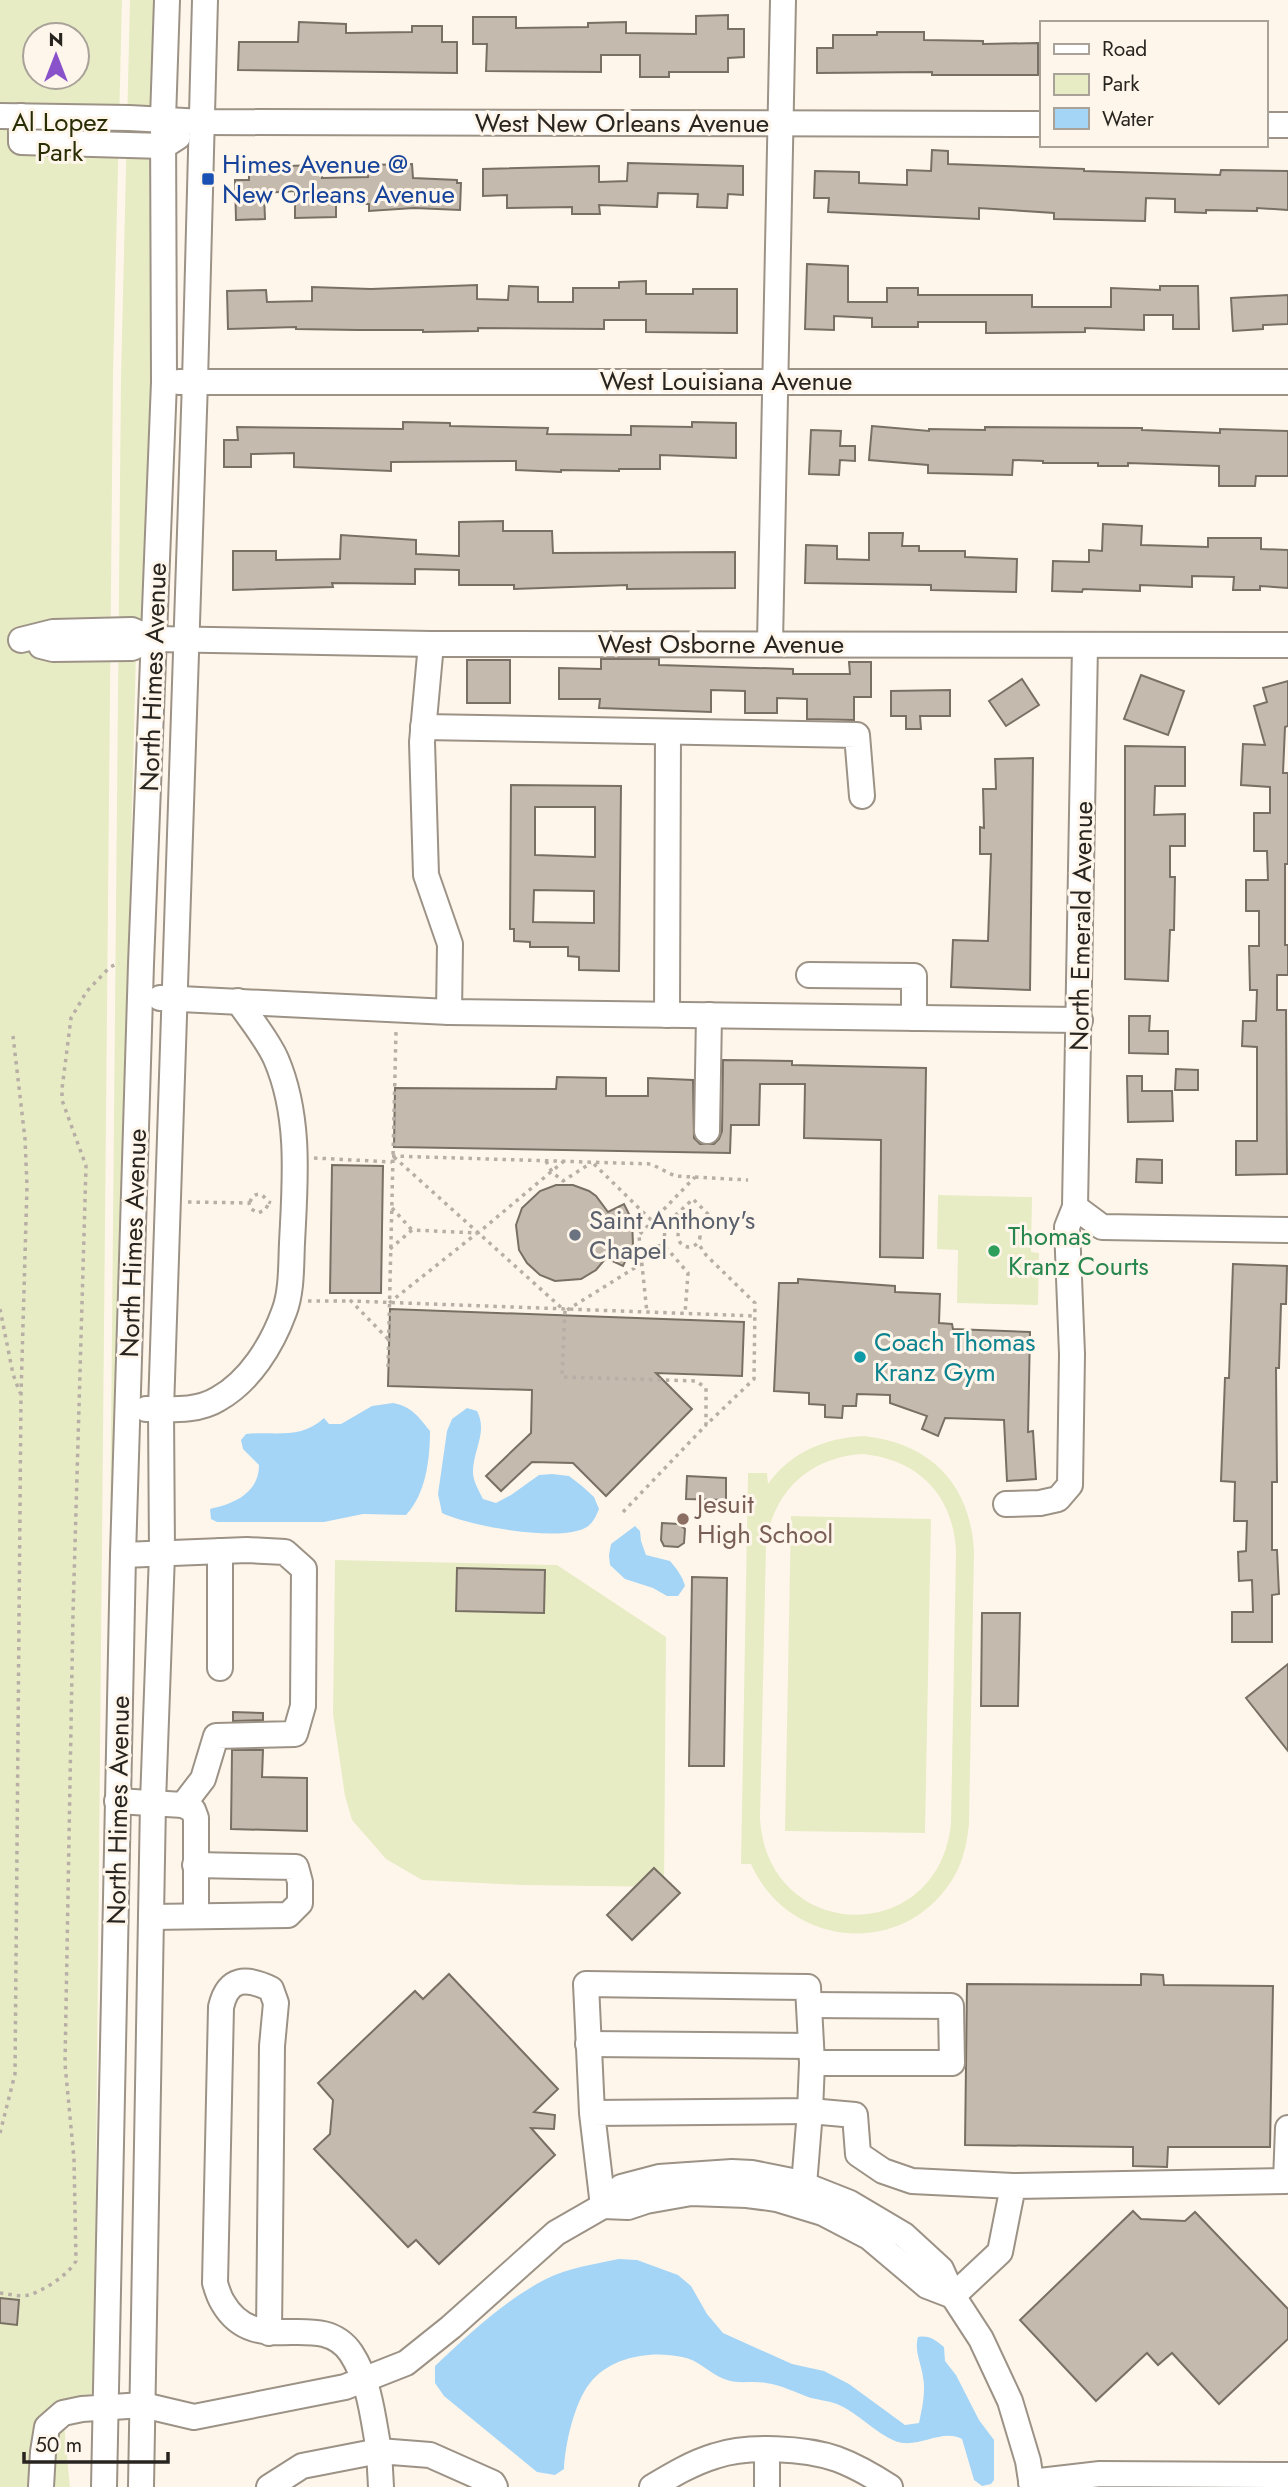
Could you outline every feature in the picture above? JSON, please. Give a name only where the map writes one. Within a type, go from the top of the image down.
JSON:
[{"type":"street","name":"North Himes Avenue","points":[[104,2487],[123,1555],[140,998],[164,382],[163,119],[167,0]]},
{"type":"street","name":"North Himes Avenue","points":[[141,2487],[153,1802],[162,1554],[161,1409],[205,0]]},
{"type":"street","points":[[770,643],[782,0]]},
{"type":"street","name":"West New Orleans Avenue","points":[[11,116],[203,122],[1040,124]]},
{"type":"street","points":[[11,116],[21,142],[164,146],[203,122]]},
{"type":"street","points":[[1267,125],[1288,125]]},
{"type":"street","name":"West Louisiana Avenue","points":[[164,382],[1288,383]]},
{"type":"street","name":"West Osborne Avenue","points":[[153,639],[431,644],[1288,645]]},
{"type":"street","points":[[431,644],[423,727],[426,875],[450,944],[449,1012]]},
{"type":"street","name":"North Emerald Avenue","points":[[1006,1504],[1040,1503],[1058,1499],[1070,1485],[1072,1354],[1067,1227],[1075,1207],[1085,645]]},
{"type":"street","points":[[423,727],[857,735],[862,796]]},
{"type":"street","points":[[667,1015],[668,732]]},
{"type":"street","points":[[809,975],[914,976],[914,1018]]},
{"type":"street","points":[[140,998],[449,1012],[1080,1020]]},
{"type":"street","points":[[129,1410],[193,1408],[216,1401],[235,1388],[255,1367],[280,1320],[287,1300],[295,1158],[290,1116],[276,1059],[238,1001]]},
{"type":"street","points":[[707,1131],[709,1015]]},
{"type":"street","points":[[1075,1207],[1102,1227],[1288,1230]]},
{"type":"street","points":[[123,1555],[247,1550],[285,1552],[304,1569],[303,1706],[295,1734],[216,1736],[203,1779],[183,1805]]},
{"type":"street","points":[[219,1551],[220,1668]]},
{"type":"street","points":[[117,1801],[183,1805],[193,1810],[196,1818],[196,1916]]},
{"type":"street","points":[[151,1917],[288,1915],[300,1903],[300,1882],[296,1867],[195,1865]]},
{"type":"street","points":[[269,2333],[272,2046],[276,2003],[271,1989],[249,1981],[236,1982],[224,1993],[221,2007],[215,2283],[223,2304],[240,2322],[261,2333],[269,2333],[319,2333],[337,2338],[350,2351],[365,2379],[379,2451],[381,2487]]},
{"type":"street","points":[[603,2206],[592,2113],[586,1984],[808,1987],[810,2111],[802,2195]]},
{"type":"street","points":[[588,2044],[952,2063],[951,2006],[808,2005]]},
{"type":"street","points":[[114,2068],[148,2066]]},
{"type":"street","points":[[592,2113],[810,2111],[855,2115],[858,2154],[883,2171],[912,2181],[1013,2186],[1286,2181],[1288,2128]]},
{"type":"street","points":[[41,2487],[43,2452],[49,2424],[63,2413],[143,2404],[194,2417],[345,2387],[405,2363],[451,2327],[556,2233],[603,2206],[621,2187],[659,2177],[684,2174],[752,2174],[802,2195],[869,2212],[904,2235],[941,2269],[953,2296],[981,2339],[1010,2401],[1028,2461],[1031,2484],[1100,2474],[1288,2475]]},
{"type":"street","points":[[953,2296],[1000,2252],[1013,2186]]},
{"type":"street","points":[[652,2487],[682,2469],[717,2455],[766,2450],[786,2450],[835,2458],[865,2471],[890,2487]]},
{"type":"street","points":[[766,2450],[767,2487]]},
{"type":"street","points":[[269,2487],[302,2466],[379,2451],[430,2455],[493,2483],[495,2487]]},
{"type":"path","points":[[0,2293],[34,2293],[71,2269],[76,2261],[74,2159],[65,2064],[73,1628],[86,1166],[62,1100],[62,1089],[71,1018],[76,1006],[110,967],[114,964],[128,964]]},
{"type":"path","points":[[388,1367],[395,1031]]},
{"type":"path","points":[[0,2133],[15,2074],[21,1395],[27,1186],[25,1139],[13,1036]]},
{"type":"path","points":[[392,1156],[651,1164],[676,1176],[748,1180]]},
{"type":"path","points":[[392,1156],[565,1311]]},
{"type":"path","points":[[295,1158],[392,1162]]},
{"type":"path","points":[[546,1161],[552,1172],[563,1181],[592,1162]]},
{"type":"path","points":[[389,1303],[564,1161]]},
{"type":"path","points":[[592,1162],[652,1221]]},
{"type":"path","points":[[639,1236],[695,1177]]},
{"type":"path","points":[[258,1194],[252,1197],[249,1203],[251,1209],[261,1213],[269,1203]]},
{"type":"path","points":[[685,1314],[688,1273],[664,1245],[665,1225],[693,1199],[710,1216]]},
{"type":"path","points":[[187,1202],[249,1203]]},
{"type":"path","points":[[391,1207],[412,1230]]},
{"type":"path","points":[[642,1212],[639,1236],[647,1313]]},
{"type":"path","points":[[623,1512],[706,1424],[754,1378],[755,1303],[706,1255],[698,1243],[700,1233],[694,1226],[687,1225],[680,1229],[678,1237],[684,1246],[692,1247],[698,1243]]},
{"type":"path","points":[[390,1249],[412,1230],[478,1233]]},
{"type":"path","points":[[640,1249],[664,1245]]},
{"type":"path","points":[[565,1311],[642,1264]]},
{"type":"path","points":[[287,1300],[755,1316]]},
{"type":"path","points":[[351,1301],[388,1339]]},
{"type":"path","points":[[0,1309],[13,1374],[21,1395]]},
{"type":"path","points":[[565,1311],[562,1377],[696,1381],[706,1388],[706,1424]]},
{"type":"green space","name":"Al Lopez Park","points":[[0,0],[122,0],[113,376],[94,2392],[63,2413],[70,2487],[0,2487]]},
{"type":"green space","points":[[130,0],[157,0],[154,382],[143,652],[136,653],[108,1751],[121,377]]},
{"type":"green space","name":"Thomas Kranz Courts","points":[[938,1195],[1032,1197],[1031,1252],[1039,1253],[1038,1305],[957,1303],[958,1250],[937,1249]]},
{"type":"green space","points":[[850,1437],[888,1440],[927,1458],[943,1471],[965,1506],[974,1552],[969,1824],[963,1857],[955,1875],[934,1902],[909,1921],[880,1931],[850,1933],[820,1927],[792,1914],[769,1893],[751,1864],[741,1864],[748,1473],[767,1473],[768,1484],[798,1455],[823,1444]],"holes":[[[863,1454],[901,1464],[929,1484],[940,1497],[953,1531],[956,1551],[951,1823],[940,1864],[917,1893],[887,1910],[854,1915],[820,1908],[791,1890],[770,1860],[760,1818],[766,1547],[776,1510],[796,1481],[826,1462],[844,1457]]]},
{"type":"green space","points":[[791,1516],[931,1519],[925,1833],[785,1831]]},
{"type":"green space","points":[[335,1560],[557,1565],[666,1637],[664,1887],[521,1885],[422,1880],[386,1859],[352,1820],[345,1796],[333,1714]]},
{"type":"water","points":[[393,1403],[410,1409],[430,1431],[428,1464],[422,1487],[413,1507],[406,1515],[363,1514],[324,1522],[217,1522],[211,1519],[210,1509],[244,1496],[255,1483],[259,1465],[243,1449],[241,1440],[246,1434],[296,1432],[315,1425],[324,1418],[329,1424],[341,1424],[372,1406]]},
{"type":"water","points":[[467,1408],[477,1411],[480,1419],[481,1434],[473,1472],[483,1499],[496,1503],[539,1475],[569,1476],[594,1497],[599,1509],[591,1523],[574,1532],[537,1533],[472,1523],[442,1513],[438,1494],[447,1431],[452,1419]]},
{"type":"water","points":[[635,1526],[640,1531],[646,1555],[670,1561],[683,1579],[685,1586],[678,1596],[667,1596],[653,1588],[625,1579],[610,1565],[611,1544]]},
{"type":"water","points":[[619,2259],[637,2260],[678,2275],[691,2286],[707,2314],[723,2333],[792,2364],[824,2371],[849,2384],[905,2425],[919,2423],[923,2400],[924,2383],[917,2347],[918,2337],[935,2340],[944,2347],[945,2361],[956,2375],[979,2420],[994,2440],[994,2480],[991,2484],[982,2486],[974,2480],[962,2439],[954,2436],[912,2443],[895,2441],[837,2404],[772,2384],[729,2381],[688,2359],[657,2354],[620,2362],[598,2374],[584,2391],[575,2413],[568,2437],[564,2469],[555,2475],[537,2472],[444,2396],[435,2383],[435,2366],[460,2342],[531,2287],[563,2272]]},
{"type":"building","points":[[728,15],[728,29],[744,29],[744,57],[728,58],[728,72],[669,72],[669,77],[640,77],[640,55],[601,55],[601,72],[486,71],[487,44],[473,44],[473,17],[516,17],[516,28],[588,27],[588,23],[626,22],[626,33],[696,34],[696,16]]},
{"type":"building","points":[[299,22],[346,24],[346,33],[412,32],[412,26],[442,26],[442,42],[457,42],[457,73],[238,70],[239,42],[298,42]]},
{"type":"building","points":[[877,32],[924,32],[924,40],[983,41],[983,44],[1038,43],[1038,75],[817,73],[817,48],[833,48],[833,35],[877,35]]},
{"type":"building","points":[[932,150],[948,151],[948,164],[1220,175],[1221,170],[1288,171],[1288,210],[1257,208],[1257,211],[1175,212],[1175,199],[1146,198],[1145,221],[1054,219],[1054,213],[979,208],[979,219],[828,212],[829,198],[814,198],[815,171],[859,172],[859,183],[907,185],[907,170],[931,171]]},
{"type":"building","points":[[628,163],[743,166],[743,195],[728,194],[727,208],[697,207],[698,194],[658,193],[657,207],[599,205],[600,214],[572,214],[572,207],[507,208],[507,195],[483,196],[483,169],[599,166],[599,182],[627,181]]},
{"type":"building","points":[[412,164],[413,178],[457,180],[457,183],[461,183],[460,210],[414,208],[369,211],[369,204],[336,204],[336,217],[295,218],[295,191],[264,193],[265,219],[236,220],[235,180],[249,180],[249,167],[322,165],[322,178],[368,177],[367,165]]},
{"type":"building","points":[[807,264],[848,266],[848,302],[887,302],[887,288],[918,288],[918,295],[1032,295],[1032,307],[1111,307],[1111,288],[1160,290],[1160,286],[1198,286],[1199,329],[1173,329],[1173,315],[1144,315],[1144,330],[1085,328],[1085,332],[986,333],[986,322],[918,322],[918,327],[872,327],[872,318],[834,316],[834,330],[805,329]]},
{"type":"building","points":[[646,281],[646,294],[693,294],[693,289],[737,289],[737,333],[646,332],[646,320],[604,320],[604,329],[478,328],[478,331],[423,332],[296,327],[228,329],[227,291],[266,290],[267,302],[312,301],[312,287],[371,289],[477,285],[477,299],[508,300],[509,286],[538,287],[538,302],[573,302],[573,288],[619,288],[619,282]]},
{"type":"building","points":[[1288,295],[1288,324],[1263,325],[1263,329],[1233,331],[1231,298]]},
{"type":"building","points":[[403,422],[548,428],[547,434],[631,435],[631,426],[692,427],[692,422],[736,423],[736,458],[660,455],[660,469],[561,472],[516,470],[516,461],[391,462],[391,471],[294,467],[294,453],[251,454],[251,467],[224,467],[224,440],[238,440],[237,427],[403,429]]},
{"type":"building","points":[[872,426],[929,431],[985,430],[985,427],[1142,428],[1220,433],[1220,429],[1288,431],[1288,476],[1256,476],[1255,486],[1219,486],[1219,466],[1128,463],[1128,466],[1098,466],[1098,463],[1013,460],[1012,475],[928,473],[928,465],[869,460]]},
{"type":"building","points":[[811,430],[841,431],[840,446],[855,446],[855,461],[840,460],[839,475],[809,474]]},
{"type":"building","points":[[503,521],[503,531],[552,531],[553,553],[735,552],[735,588],[627,589],[627,585],[514,589],[514,585],[459,585],[459,570],[415,569],[415,584],[332,583],[333,587],[233,590],[233,551],[276,551],[276,560],[340,559],[341,535],[416,540],[416,554],[459,556],[459,522]]},
{"type":"building","points":[[1103,524],[1142,526],[1141,545],[1208,547],[1208,538],[1261,538],[1261,549],[1288,550],[1288,588],[1260,586],[1260,590],[1233,590],[1234,577],[1192,576],[1192,587],[1140,585],[1140,591],[1052,591],[1053,561],[1089,562],[1089,550],[1102,551]]},
{"type":"building","points":[[869,533],[903,533],[902,546],[919,546],[919,551],[965,551],[965,557],[1017,559],[1016,592],[931,590],[931,585],[805,583],[806,545],[837,546],[837,559],[869,560]]},
{"type":"building","points":[[601,659],[659,659],[659,665],[793,669],[793,674],[850,674],[849,662],[871,662],[871,697],[854,697],[854,720],[807,719],[807,699],[777,698],[777,713],[745,713],[745,691],[711,690],[711,712],[599,708],[600,699],[559,699],[559,668],[601,669]]},
{"type":"building","points":[[467,660],[510,660],[510,703],[467,703]]},
{"type":"building","points":[[1141,675],[1184,691],[1168,735],[1124,719]]},
{"type":"building","points":[[1022,679],[1039,705],[1006,726],[989,701]]},
{"type":"building","points":[[1288,681],[1288,726],[1285,727],[1283,773],[1288,773],[1285,945],[1288,945],[1288,975],[1277,975],[1277,1010],[1286,1010],[1287,1174],[1236,1175],[1236,1141],[1257,1141],[1257,1047],[1242,1046],[1243,1021],[1256,1021],[1257,990],[1250,990],[1249,946],[1259,946],[1259,911],[1246,911],[1246,880],[1268,880],[1267,851],[1254,851],[1254,813],[1270,813],[1270,787],[1241,785],[1243,744],[1265,745],[1254,706],[1267,702],[1263,688]]},
{"type":"building","points":[[950,690],[950,716],[920,716],[921,729],[906,729],[906,716],[891,716],[891,691]]},
{"type":"building","points":[[1125,746],[1185,747],[1185,786],[1155,786],[1154,815],[1185,814],[1185,846],[1170,846],[1170,877],[1175,877],[1174,930],[1170,930],[1168,981],[1125,979]]},
{"type":"building","points":[[1033,758],[1030,990],[951,987],[953,940],[988,941],[991,854],[980,854],[980,827],[984,828],[983,789],[996,789],[995,759]]},
{"type":"building","points":[[511,785],[621,786],[619,971],[579,970],[579,957],[568,956],[568,947],[530,947],[530,942],[514,941],[514,929],[510,929]],"holes":[[[535,807],[595,807],[595,857],[535,855]],[[534,890],[594,891],[594,923],[533,922]]]},
{"type":"building","points":[[1129,1016],[1150,1016],[1149,1031],[1168,1031],[1168,1054],[1129,1053]]},
{"type":"building","points":[[723,1060],[792,1061],[792,1065],[926,1068],[923,1258],[880,1257],[881,1140],[804,1138],[805,1084],[760,1084],[759,1125],[731,1125],[730,1153],[394,1147],[395,1088],[556,1089],[557,1077],[606,1078],[606,1096],[648,1096],[648,1078],[693,1080],[694,1138],[700,1144],[714,1144],[722,1131]]},
{"type":"building","points":[[1176,1069],[1198,1070],[1198,1090],[1175,1090]]},
{"type":"building","points":[[1127,1076],[1142,1076],[1142,1091],[1172,1091],[1173,1121],[1128,1122]]},
{"type":"building","points":[[1137,1159],[1162,1160],[1162,1183],[1136,1182]]},
{"type":"building","points":[[332,1165],[383,1166],[381,1293],[330,1293]]},
{"type":"building","name":"Saint Anthony's Chapel","points":[[556,1185],[573,1185],[589,1191],[608,1212],[624,1204],[632,1220],[633,1245],[623,1266],[606,1258],[596,1270],[581,1279],[555,1281],[540,1275],[527,1263],[519,1250],[516,1225],[522,1208],[540,1191]]},
{"type":"building","points":[[1233,1264],[1287,1266],[1286,1304],[1281,1304],[1279,1368],[1276,1368],[1277,1482],[1272,1482],[1272,1550],[1277,1550],[1279,1594],[1272,1595],[1272,1642],[1232,1642],[1232,1612],[1253,1612],[1252,1580],[1239,1581],[1238,1552],[1246,1551],[1247,1521],[1234,1521],[1235,1482],[1221,1481],[1225,1378],[1229,1378]]},
{"type":"building","name":"Coach Thomas Kranz Gym","points":[[798,1279],[895,1286],[895,1292],[940,1294],[939,1323],[952,1324],[953,1329],[1030,1332],[1028,1432],[1033,1431],[1036,1479],[1007,1481],[1004,1420],[945,1418],[938,1436],[922,1429],[927,1416],[890,1403],[890,1395],[857,1394],[856,1406],[843,1406],[842,1418],[825,1417],[825,1405],[809,1404],[809,1393],[774,1391],[779,1283],[798,1283]]},
{"type":"building","points":[[390,1309],[744,1322],[742,1376],[656,1373],[692,1409],[606,1496],[573,1463],[532,1462],[501,1491],[486,1476],[531,1433],[532,1390],[388,1386]]},
{"type":"building","points":[[687,1476],[726,1478],[726,1500],[686,1499]]},
{"type":"building","points":[[662,1523],[679,1524],[685,1529],[684,1543],[678,1547],[664,1546],[661,1540]]},
{"type":"building","points":[[457,1568],[545,1570],[544,1613],[456,1611]]},
{"type":"building","points":[[692,1577],[727,1578],[724,1766],[689,1766]]},
{"type":"building","points":[[982,1613],[1020,1613],[1018,1706],[981,1706]]},
{"type":"building","points":[[1288,1664],[1288,1751],[1246,1698]]},
{"type":"building","points":[[233,1712],[263,1713],[263,1720],[233,1721]]},
{"type":"building","points":[[232,1750],[263,1750],[262,1777],[307,1778],[307,1831],[231,1829]]},
{"type":"building","points":[[654,1868],[680,1893],[632,1940],[607,1915]]},
{"type":"building","points":[[449,1974],[558,2089],[534,2112],[555,2115],[554,2129],[531,2128],[555,2155],[439,2264],[416,2240],[408,2247],[314,2149],[330,2134],[333,2100],[318,2083],[415,1991],[423,1999]]},
{"type":"building","points":[[1141,1974],[1163,1975],[1164,1985],[1273,1986],[1270,2147],[1168,2147],[1167,2167],[1133,2166],[1133,2147],[965,2145],[967,1984],[1141,1985]]},
{"type":"building","points":[[1133,2211],[1141,2219],[1185,2221],[1195,2212],[1288,2309],[1288,2339],[1219,2404],[1172,2353],[1158,2365],[1147,2353],[1096,2401],[1020,2320]]},
{"type":"building","points":[[0,2298],[19,2300],[17,2325],[0,2323]]},
{"type":"place","name":"Himes Avenue @ New Orleans Avenue","points":[[208,179]]},
{"type":"place","name":"Saint Anthony's Chapel","points":[[575,1235]]},
{"type":"place","name":"Thomas Kranz Courts","points":[[994,1251]]},
{"type":"place","name":"Coach Thomas Kranz Gym","points":[[860,1357]]},
{"type":"place","name":"Jesuit High School","points":[[683,1519]]}]
